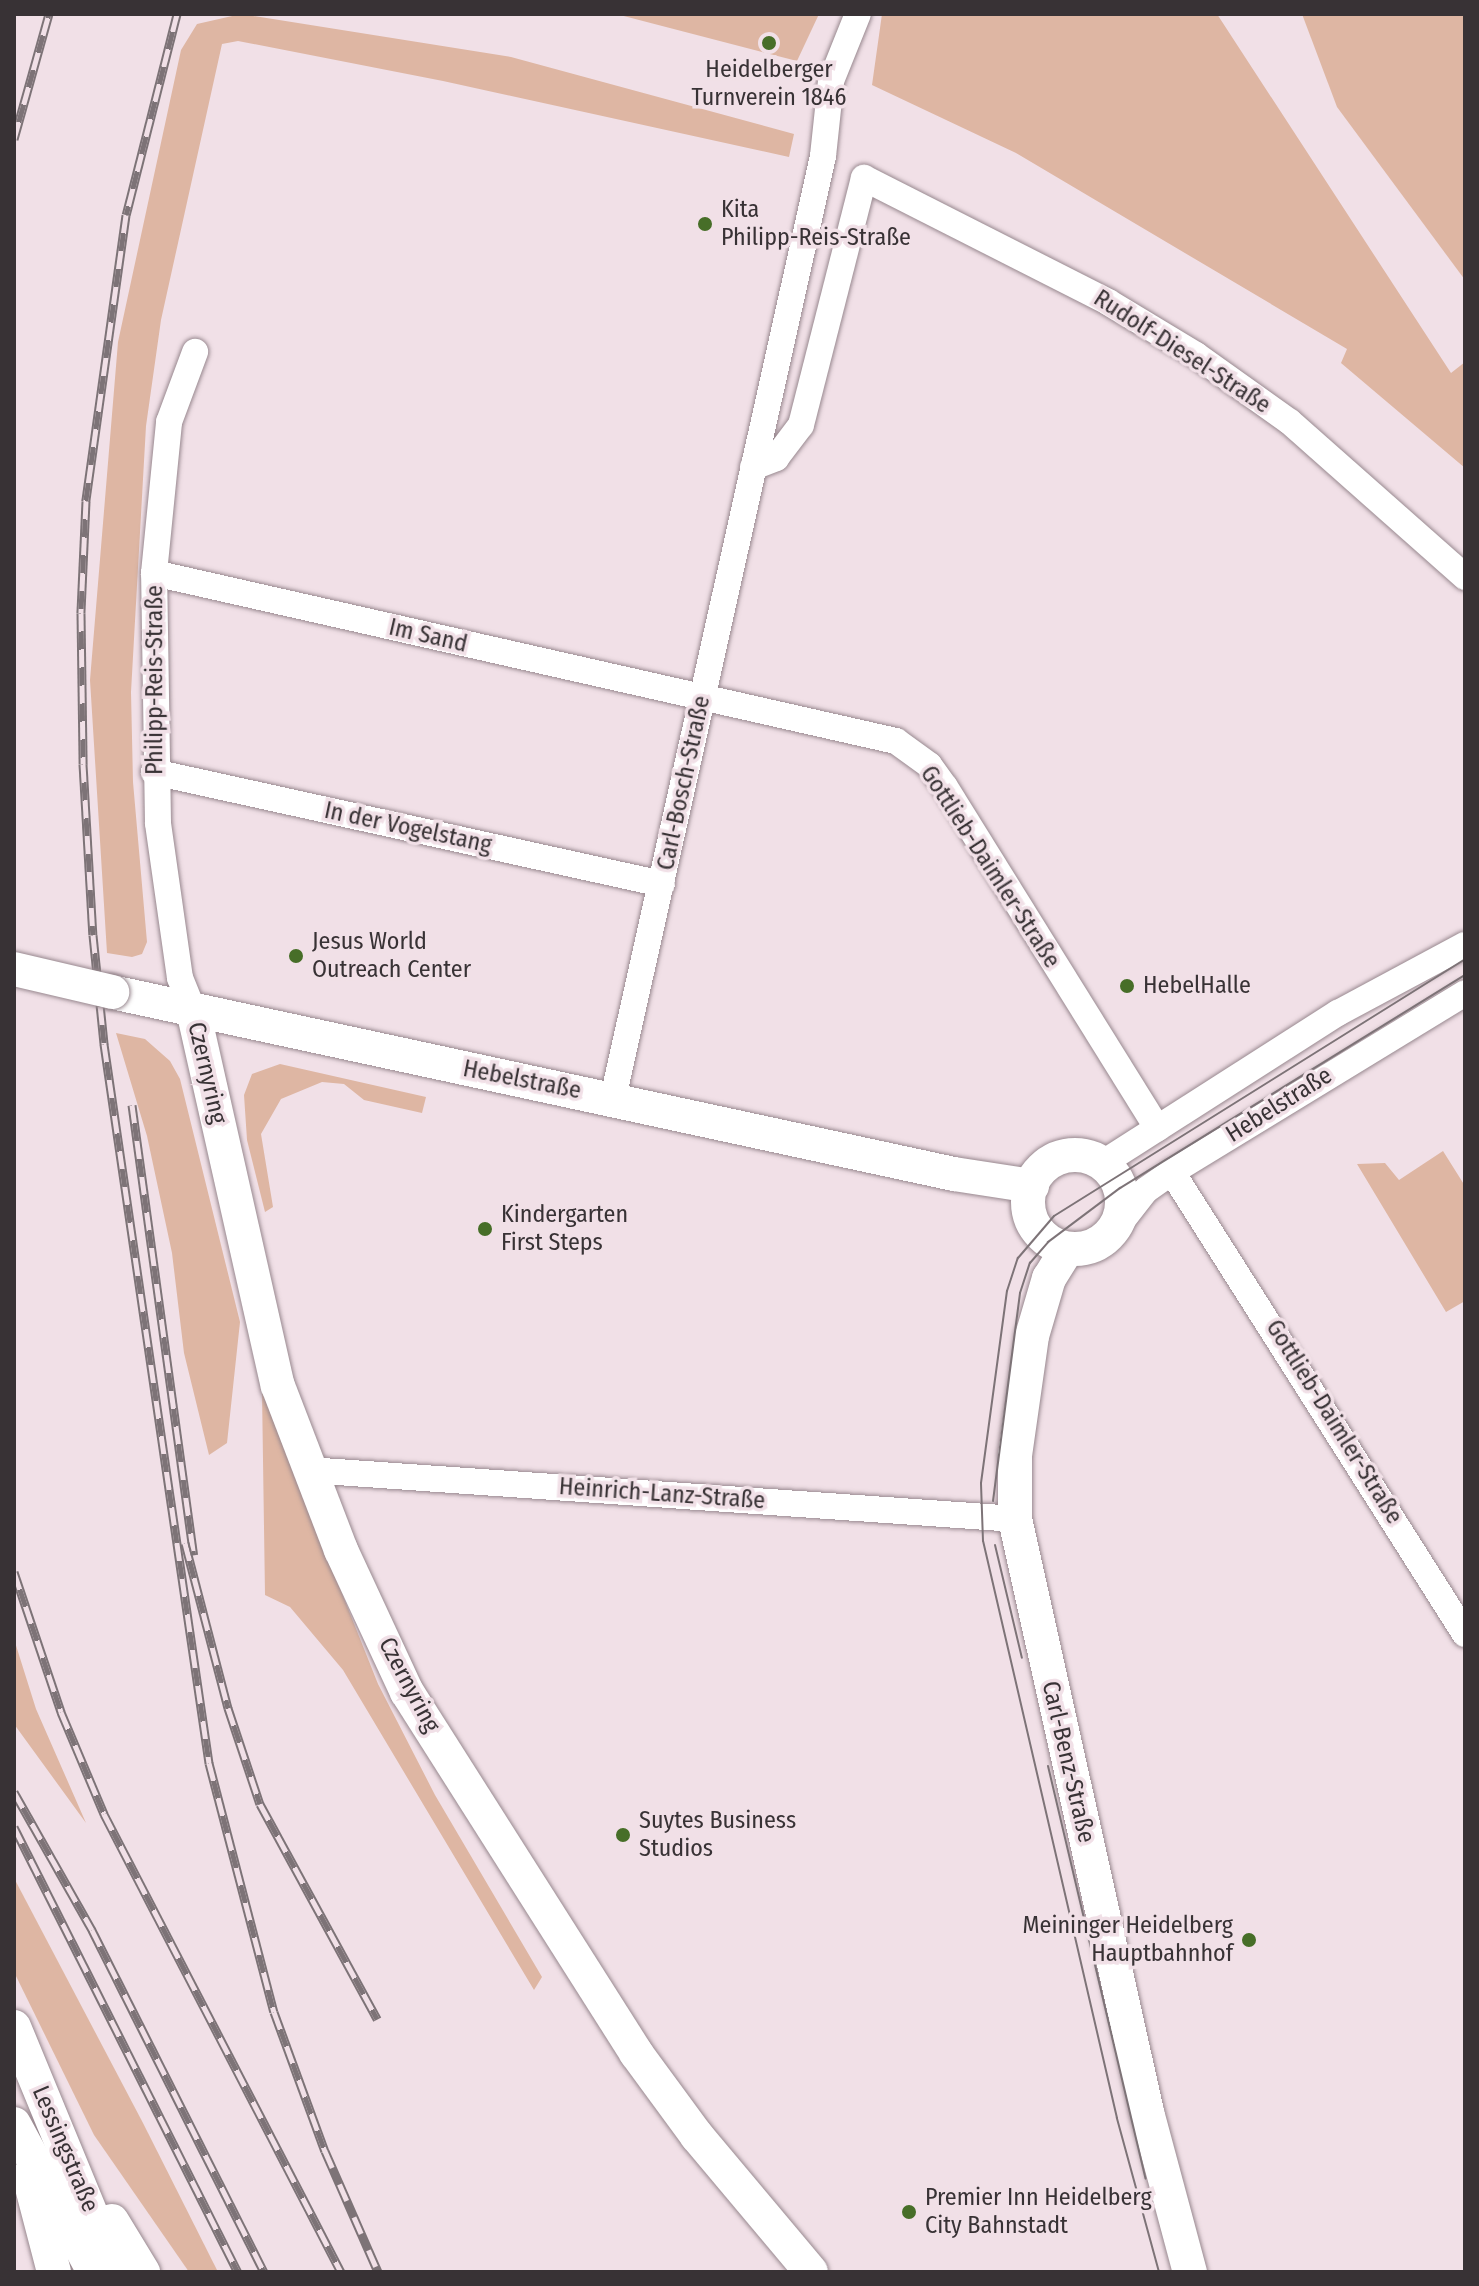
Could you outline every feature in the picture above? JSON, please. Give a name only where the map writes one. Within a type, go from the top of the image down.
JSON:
[{"type":"main road","name":"Hebelstraße","points":[[14,969],[954,1174],[1032,1186]]},
{"type":"main road","name":"Czernyring","points":[[193,1010],[262,1329],[308,1470],[407,1692],[546,1914],[689,2124],[811,2272]]},
{"type":"main road","points":[[1071,1154],[1103,1163],[1120,1188],[1110,1236],[1093,1248],[1066,1251],[1038,1231],[1030,1210],[1032,1186],[1058,1157],[1071,1154]]},
{"type":"main road","name":"Carl-Benz-Straße","points":[[1066,1251],[1049,1278],[1032,1336],[1015,1456],[1015,1519],[1147,2112],[1190,2272]]},
{"type":"main road","name":"Lessingstraße","points":[[14,2027],[115,2272]]},
{"type":"main road","points":[[18,2132],[26,2216],[54,2272]]},
{"type":"main road","name":"Lessingstraße","points":[[18,2132],[94,2272]]},
{"type":"main road","points":[[77,2176],[122,2233],[143,2272]]},
{"type":"street","name":"Carl-Bosch-Straße","points":[[613,1098],[823,156],[831,81],[858,14]]},
{"type":"street","name":"Rudolf-Diesel-Straße","points":[[753,467],[776,458],[801,425],[864,178],[1108,302],[1196,355],[1290,422],[1465,577]]},
{"type":"street","name":"Philipp-Reis-Straße","points":[[193,1010],[180,978],[154,772],[154,573],[169,422],[195,352]]},
{"type":"street","name":"Im Sand","points":[[154,573],[702,699]]},
{"type":"street","name":"Gottlieb-Daimler-Straße","points":[[702,699],[896,741],[929,765],[1157,1128]]},
{"type":"street","name":"In der Vogelstang","points":[[154,772],[662,884]]},
{"type":"street","name":"Hebelstraße","points":[[1103,1163],[1338,1013],[1465,945]]},
{"type":"street","name":"Hebelstraße","points":[[1110,1236],[1146,1190],[1172,1172],[1465,993]]},
{"type":"street","name":"Gottlieb-Daimler-Straße","points":[[1172,1172],[1465,1634]]},
{"type":"street","name":"Heinrich-Lanz-Straße","points":[[308,1470],[1015,1519]]},
{"type":"shaded area","points":[[241,14],[511,57],[794,134],[789,157],[443,81],[238,41],[222,44],[161,320],[146,426],[131,692],[133,782],[147,942],[142,954],[132,957],[107,953],[90,680],[118,342],[181,50],[197,24]]},
{"type":"shaded area","name":"Heidelberger Turnverein 1846","points":[[616,14],[819,14],[797,61]]},
{"type":"shaded area","points":[[882,14],[1217,14],[1451,373],[1465,362],[1465,468],[1341,363],[1347,349],[1016,153],[872,85]]},
{"type":"shaded area","points":[[1302,14],[1465,14],[1465,280],[1337,107]]},
{"type":"shaded area","points":[[116,1033],[145,1039],[170,1061],[180,1079],[240,1322],[227,1443],[209,1455],[184,1353],[172,1253],[147,1136]]},
{"type":"shaded area","points":[[280,1064],[426,1097],[422,1113],[364,1100],[344,1084],[322,1082],[281,1099],[261,1134],[273,1207],[265,1212],[247,1140],[244,1095],[252,1074]]},
{"type":"shaded area","points":[[1443,1151],[1465,1186],[1465,1301],[1446,1312],[1357,1164],[1385,1163],[1399,1180]]},
{"type":"shaded area","points":[[262,1392],[378,1684],[435,1795],[542,1977],[534,1990],[343,1670],[290,1607],[265,1595]]},
{"type":"shaded area","points":[[14,1639],[36,1709],[86,1823],[14,1724]]},
{"type":"shaded area","points":[[14,1878],[218,2272],[189,2272],[94,2135],[14,1972]]},
{"type":"tram line","points":[[1159,2272],[1117,2118],[983,1541],[981,1483],[1007,1291],[1018,1258],[1054,1216],[1465,959]]},
{"type":"tram line","points":[[993,1501],[1020,1293],[1030,1263],[1048,1242],[1120,1188],[1465,975]]},
{"type":"tram line","points":[[995,1545],[1022,1658]]},
{"type":"tram line","points":[[1048,1766],[1146,2179]]},
{"type":"railway","points":[[14,139],[49,14]]},
{"type":"railway","points":[[177,14],[126,215],[86,501],[81,613],[83,764],[93,935],[104,1044],[209,1763],[274,2012],[325,2151],[378,2272]]},
{"type":"railway","points":[[132,1105],[194,1555]]},
{"type":"railway","points":[[185,1543],[228,1708],[260,1804],[377,2019]]},
{"type":"railway","points":[[14,1572],[61,1712],[104,1814],[341,2272]]},
{"type":"railway","points":[[14,1792],[92,1930],[264,2272]]},
{"type":"railway","points":[[14,1827],[238,2272]]},
{"type":"place","name":"Heidelberger Turnverein 1846","points":[[769,43]]},
{"type":"place","name":"Kita Philipp-Reis-Straße","points":[[705,224]]},
{"type":"place","name":"Jesus World Outreach Center","points":[[296,956]]},
{"type":"place","name":"HebelHalle","points":[[1127,986]]},
{"type":"place","name":"Kindergarten First Steps","points":[[485,1229]]},
{"type":"place","name":"Suytes Business Studios","points":[[623,1835]]},
{"type":"place","name":"Meininger Heidelberg Hauptbahnhof","points":[[1249,1940]]},
{"type":"place","name":"Premier Inn Heidelberg City Bahnstadt","points":[[909,2212]]}]
